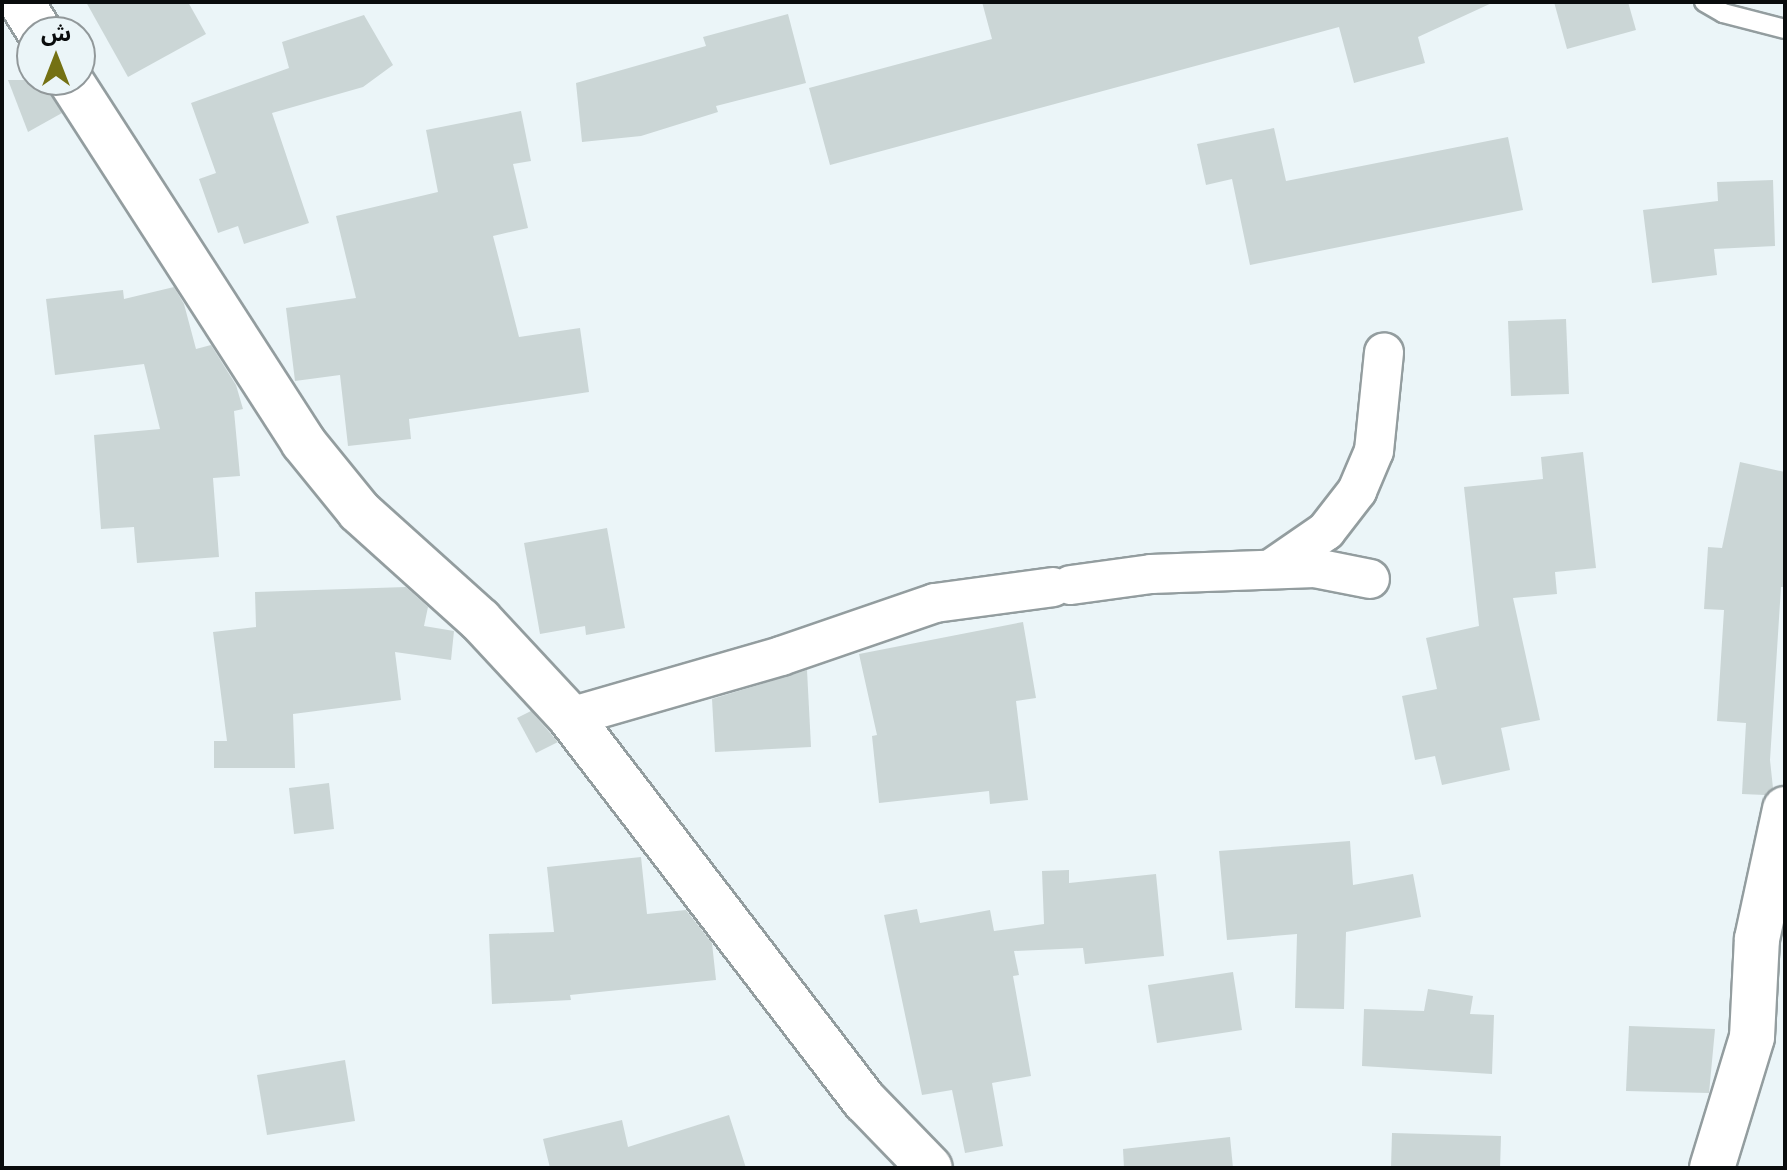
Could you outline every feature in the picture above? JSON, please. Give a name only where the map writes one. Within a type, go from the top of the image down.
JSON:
[{"type":"street","points":[[80,96],[303,442],[359,511],[480,620],[570,717],[865,1101],[930,1168]]},
{"type":"street","points":[[1271,569],[1326,531],[1357,491],[1374,451],[1384,353]]},
{"type":"street","points":[[570,717],[781,656],[935,603],[1151,574],[1315,568],[1370,579]]},
{"type":"street","points":[[1712,1168],[1752,1037],[1757,939],[1785,809]]},
{"type":"lane","points":[[1704,2],[1723,13],[1785,29]]},
{"type":"building","points":[[86,2],[188,2],[206,34],[128,77]]},
{"type":"building","points":[[982,2],[1494,2],[1418,37],[1425,63],[1354,83],[1339,27],[830,165],[809,88],[992,39]]},
{"type":"building","points":[[1554,2],[1628,2],[1636,30],[1567,49]]},
{"type":"building","points":[[788,14],[806,83],[716,106],[718,112],[641,136],[582,142],[576,83],[706,46],[703,37]]},
{"type":"building","points":[[364,15],[393,65],[363,87],[272,113],[309,223],[244,244],[238,226],[218,233],[199,179],[216,173],[191,103],[289,68],[282,42]]},
{"type":"building","points":[[8,80],[16,80],[16,96],[53,96],[62,113],[28,132]]},
{"type":"building","points":[[521,111],[531,161],[513,164],[528,228],[493,236],[519,337],[580,328],[589,392],[409,419],[411,439],[348,446],[340,375],[295,381],[286,308],[356,298],[336,216],[438,192],[426,130]]},
{"type":"building","points":[[1274,128],[1286,181],[1508,137],[1523,210],[1250,265],[1232,179],[1206,185],[1197,144]]},
{"type":"building","points":[[1773,180],[1775,246],[1714,249],[1717,275],[1652,283],[1643,210],[1718,201],[1717,182]]},
{"type":"building","points":[[174,287],[184,304],[196,349],[211,345],[236,385],[243,409],[234,411],[240,476],[213,478],[219,557],[137,563],[134,527],[101,529],[94,435],[160,429],[144,364],[55,375],[46,299],[123,290],[124,299]]},
{"type":"building","points":[[1566,319],[1569,394],[1511,396],[1508,321]]},
{"type":"building","points":[[1583,452],[1596,568],[1555,572],[1557,594],[1513,598],[1540,720],[1501,728],[1510,770],[1442,785],[1435,756],[1415,760],[1402,696],[1437,689],[1426,638],[1479,626],[1464,487],[1543,479],[1541,457]]},
{"type":"building","points":[[1740,462],[1785,472],[1785,587],[1781,587],[1770,760],[1773,788],[1765,795],[1742,794],[1746,723],[1717,721],[1724,610],[1704,609],[1708,547],[1722,548]]},
{"type":"building","points":[[607,528],[625,628],[586,635],[585,626],[540,634],[524,543]]},
{"type":"building","points":[[406,587],[428,607],[424,626],[454,631],[451,660],[395,652],[401,700],[293,714],[295,768],[214,768],[214,741],[227,741],[213,632],[256,627],[255,592]]},
{"type":"building","points":[[1023,622],[1036,698],[1016,701],[1028,800],[990,804],[989,791],[879,803],[872,736],[877,735],[859,654]]},
{"type":"building","points":[[807,670],[811,747],[715,752],[712,699]]},
{"type":"building","points":[[531,711],[558,742],[536,753],[517,718]]},
{"type":"building","points":[[329,783],[334,829],[294,834],[289,788]]},
{"type":"building","points":[[1350,841],[1353,885],[1413,874],[1421,917],[1346,932],[1344,1009],[1295,1008],[1297,934],[1227,940],[1219,851]]},
{"type":"building","points":[[641,857],[647,914],[686,910],[712,943],[716,980],[570,995],[571,1000],[492,1004],[489,934],[554,932],[547,867]]},
{"type":"building","points":[[1069,870],[1069,883],[1156,874],[1164,956],[1085,964],[1083,948],[1014,951],[1019,975],[1013,976],[1031,1076],[992,1083],[1003,1146],[965,1153],[952,1090],[922,1095],[884,915],[917,909],[920,923],[990,910],[994,931],[1044,924],[1042,871]]},
{"type":"building","points":[[1233,972],[1242,1030],[1157,1043],[1148,985]]},
{"type":"building","points":[[1428,989],[1473,996],[1470,1014],[1494,1015],[1492,1074],[1362,1066],[1364,1009],[1424,1011]]},
{"type":"building","points":[[1629,1026],[1715,1029],[1709,1093],[1626,1091]]},
{"type":"building","points":[[345,1060],[355,1121],[267,1135],[257,1075]]},
{"type":"building","points":[[729,1115],[746,1168],[550,1168],[543,1139],[622,1120],[628,1147]]},
{"type":"building","points":[[1392,1133],[1501,1136],[1500,1168],[1391,1168]]},
{"type":"building","points":[[1230,1137],[1233,1168],[1124,1168],[1123,1149]]}]
